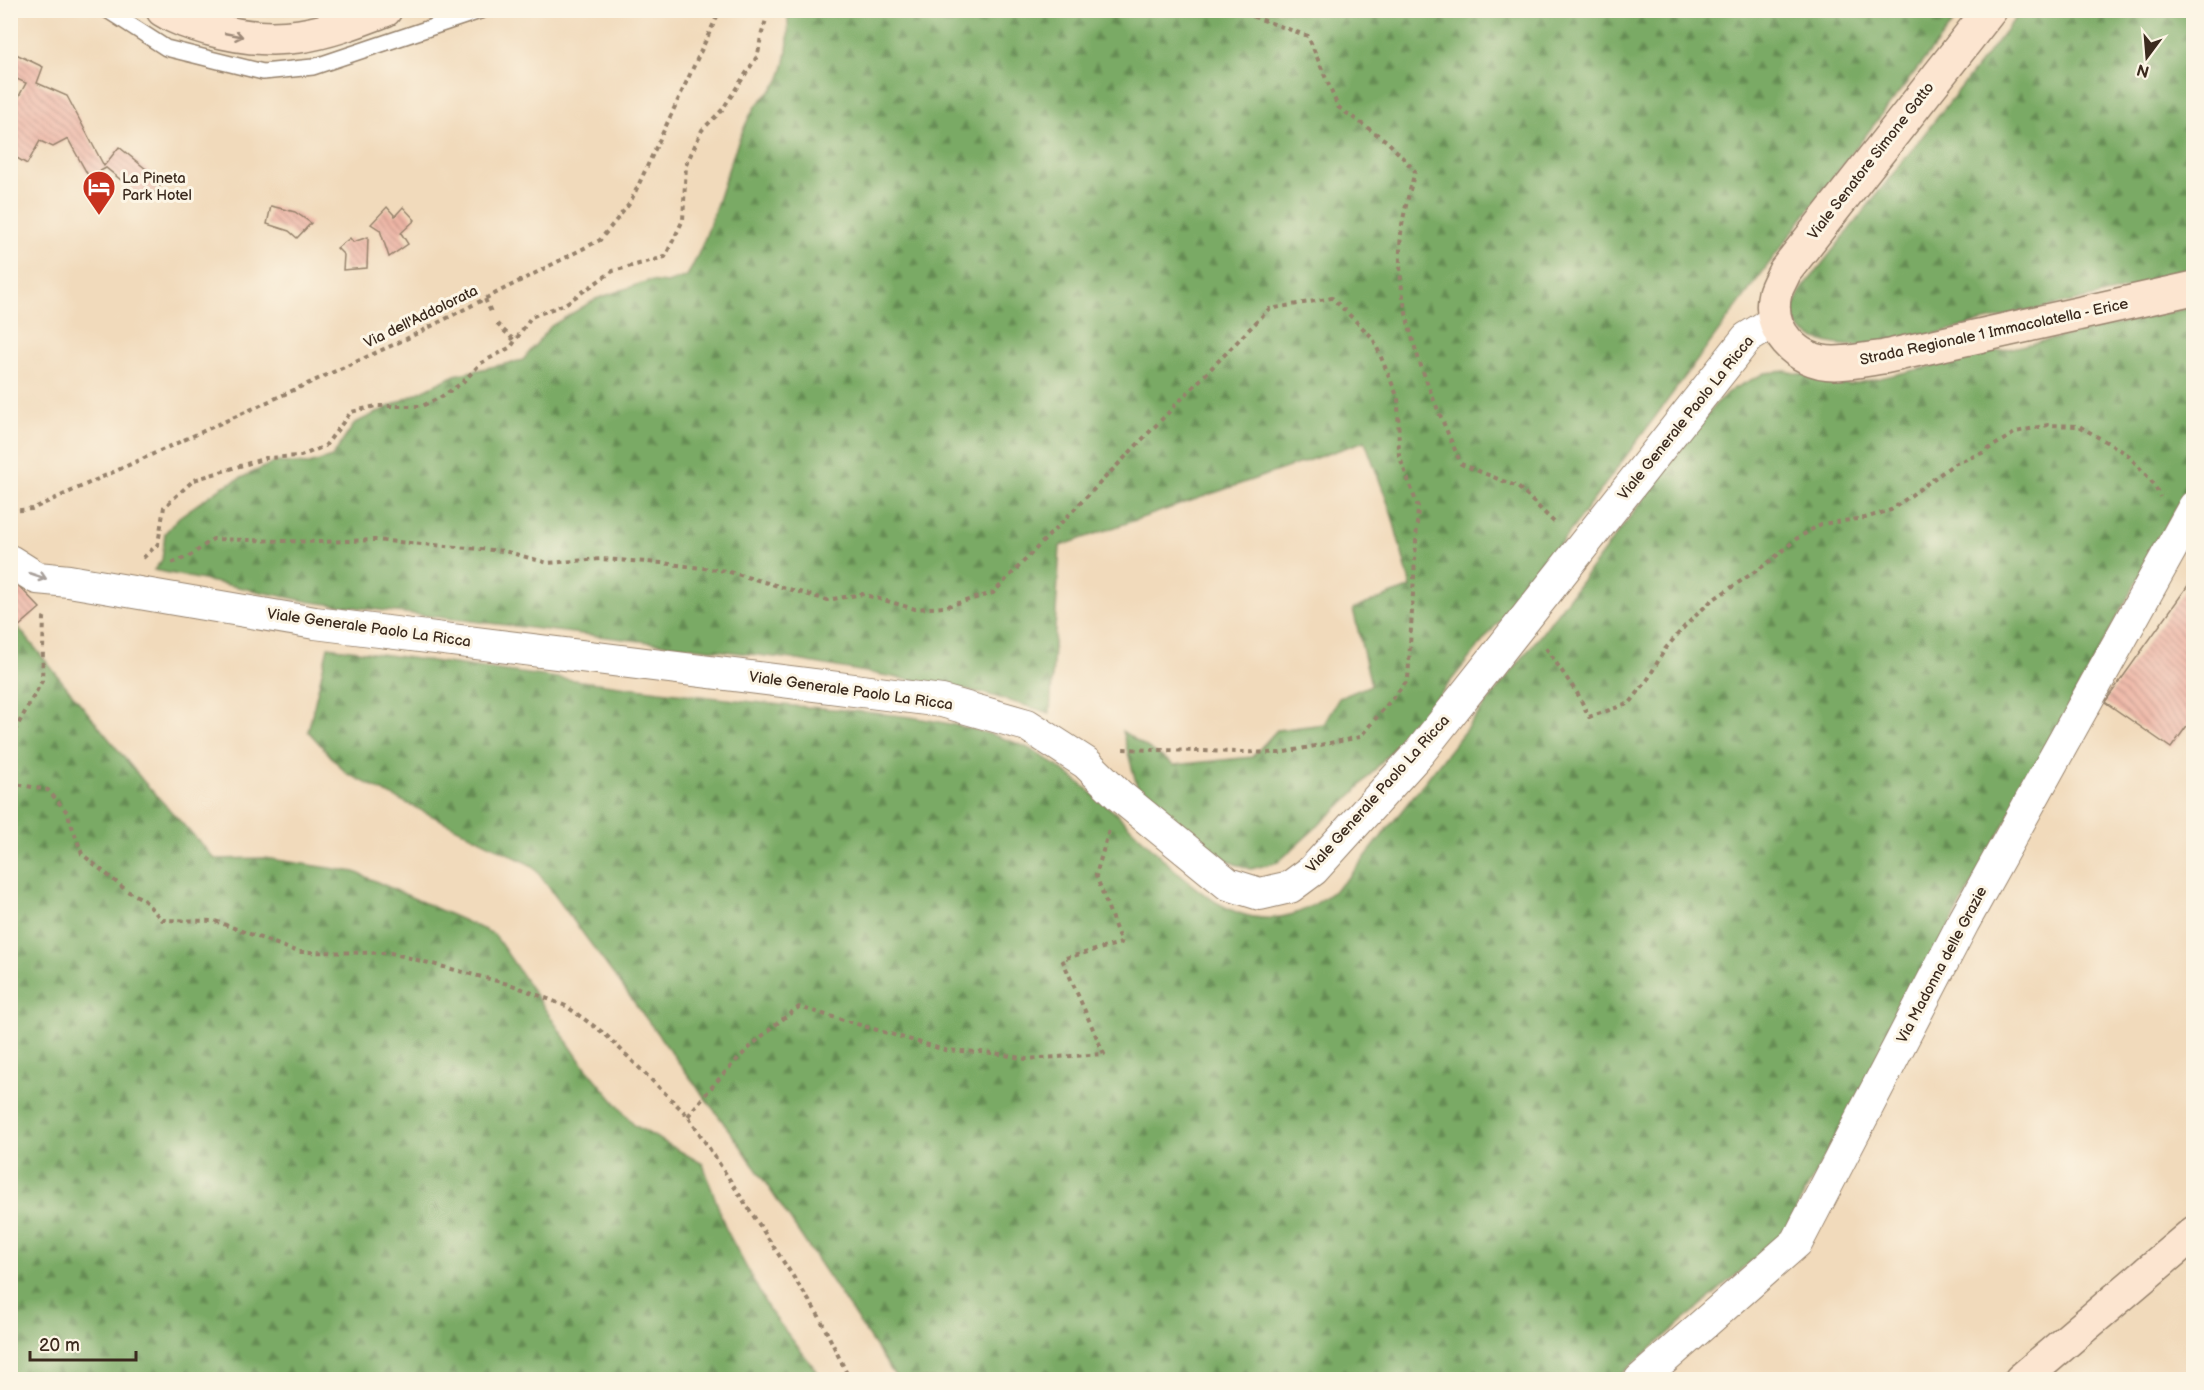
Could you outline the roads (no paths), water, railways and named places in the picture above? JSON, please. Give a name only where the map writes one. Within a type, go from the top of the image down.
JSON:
[{"type":"main road","points":[[163,10],[178,20],[236,36],[287,39],[332,31],[385,10]]},
{"type":"main road","name":"Viale Senatore Simone Gatto","points":[[1775,321],[1775,293],[1785,272],[1990,10]]},
{"type":"main road","name":"Strada Regionale 1 Immacolatella - Erice","points":[[1775,321],[1788,346],[1808,358],[1833,363],[1896,355],[2193,288]]},
{"type":"main road","points":[[2021,1380],[2193,1233]]},
{"type":"street","name":"Viale Generale Paolo La Ricca","points":[[10,561],[37,579],[69,581],[315,622],[942,701],[1027,725],[1086,763],[1120,796],[1228,884],[1260,894],[1290,887],[1313,870],[1419,753],[1747,338],[1775,321]]},
{"type":"street","name":"Via Madonna delle Grazie","points":[[1640,1380],[1797,1242],[1963,922],[2082,710],[2178,505]]},
{"type":"lane","points":[[108,10],[166,48],[263,72],[313,67],[483,10]]},
{"type":"place","name":"La Pineta Park Hotel","points":[[99,216]]}]
